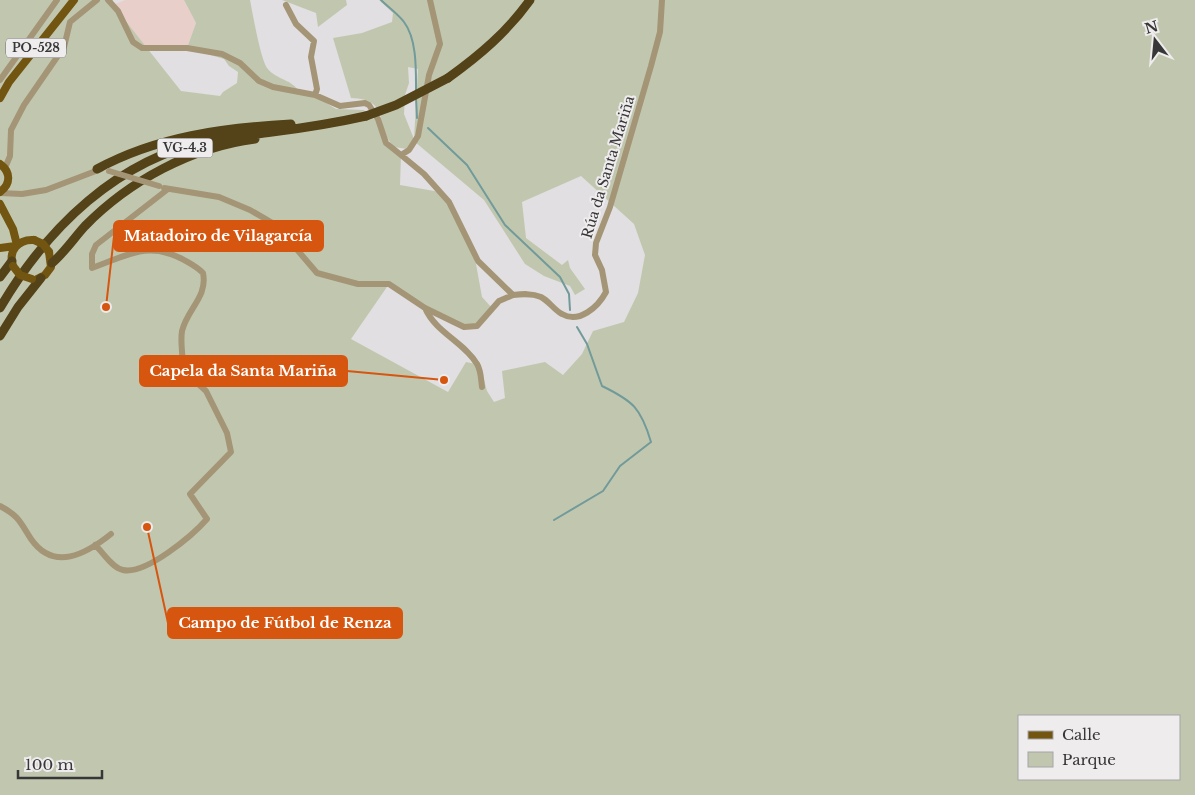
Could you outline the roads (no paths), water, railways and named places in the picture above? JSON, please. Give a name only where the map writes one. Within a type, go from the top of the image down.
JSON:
[{"type":"highway","name":"VG-4.3","points":[[0,308],[26,267],[59,228],[106,186],[134,169],[181,148],[210,140],[333,123],[366,116],[396,105],[448,78],[482,54],[513,23],[530,0]]},
{"type":"highway","points":[[97,169],[157,144],[210,131],[333,123]]},
{"type":"highway","points":[[52,263],[85,226],[120,195],[166,168],[220,147],[249,140],[309,131],[333,123]]},
{"type":"highway","points":[[0,277],[12,262]]},
{"type":"highway","points":[[0,336],[37,278]]},
{"type":"main road","name":"PO-528","points":[[0,98],[9,82],[74,0]]},
{"type":"main road","points":[[3,166],[9,178],[3,190],[6,213]]},
{"type":"main road","points":[[0,204],[12,228],[16,246],[12,262]]},
{"type":"main road","points":[[0,250],[12,262],[20,275],[37,278],[48,271],[52,263],[49,252],[43,244],[12,228]]},
{"type":"main road","points":[[0,250],[32,240]]},
{"type":"street","points":[[0,80],[57,0]]},
{"type":"street","points":[[3,166],[10,156],[11,130],[24,105],[64,47],[70,22],[97,0]]},
{"type":"street","points":[[3,190],[10,190],[16,194],[58,187],[97,169],[168,189],[232,201],[276,225],[317,273],[358,284],[389,284],[425,308],[471,328],[477,326],[498,301],[514,295],[478,261],[449,202],[424,174],[386,143],[372,107],[365,103],[340,106],[315,95],[273,87],[260,81],[240,63],[222,54],[187,48],[142,48],[134,42],[118,11],[108,0]]},
{"type":"street","points":[[400,155],[409,150],[418,136],[429,75],[440,44],[430,0]]},
{"type":"street","name":"Rúa da Santa Mariña","points":[[514,295],[538,295],[562,315],[572,317],[583,316],[603,298],[605,286],[602,270],[595,255],[596,243],[610,207],[652,66],[660,32],[662,0]]},
{"type":"street","points":[[286,4],[296,24],[314,41],[311,57],[317,88],[315,95]]},
{"type":"street","points":[[95,545],[117,567],[128,570],[146,565],[176,547],[207,519],[190,494],[227,458],[231,446],[206,392],[184,371],[182,331],[202,294],[203,273],[176,256],[154,250],[132,252],[92,268],[92,254],[96,245],[168,189]]},
{"type":"street","points":[[425,308],[431,322],[478,365],[482,387]]},
{"type":"street","points":[[0,506],[15,513],[38,547],[46,554],[58,559],[68,558],[95,545],[111,534]]},
{"type":"waterway","points":[[381,0],[402,19],[408,29],[414,46],[416,91]]},
{"type":"waterway","points":[[416,98],[417,118]]},
{"type":"waterway","points":[[428,128],[467,165],[505,225],[560,277],[569,294],[570,310]]},
{"type":"waterway","points":[[554,520],[603,491],[620,466],[651,442],[643,421],[634,407],[621,396],[602,386],[587,344],[577,327]]},
{"type":"place","name":"Matadoiro de Vilagarcía","points":[[106,307]]},
{"type":"place","name":"Capela da Santa Mariña","points":[[444,380]]},
{"type":"place","name":"Campo de Fútbol de Renza","points":[[147,527]]}]
